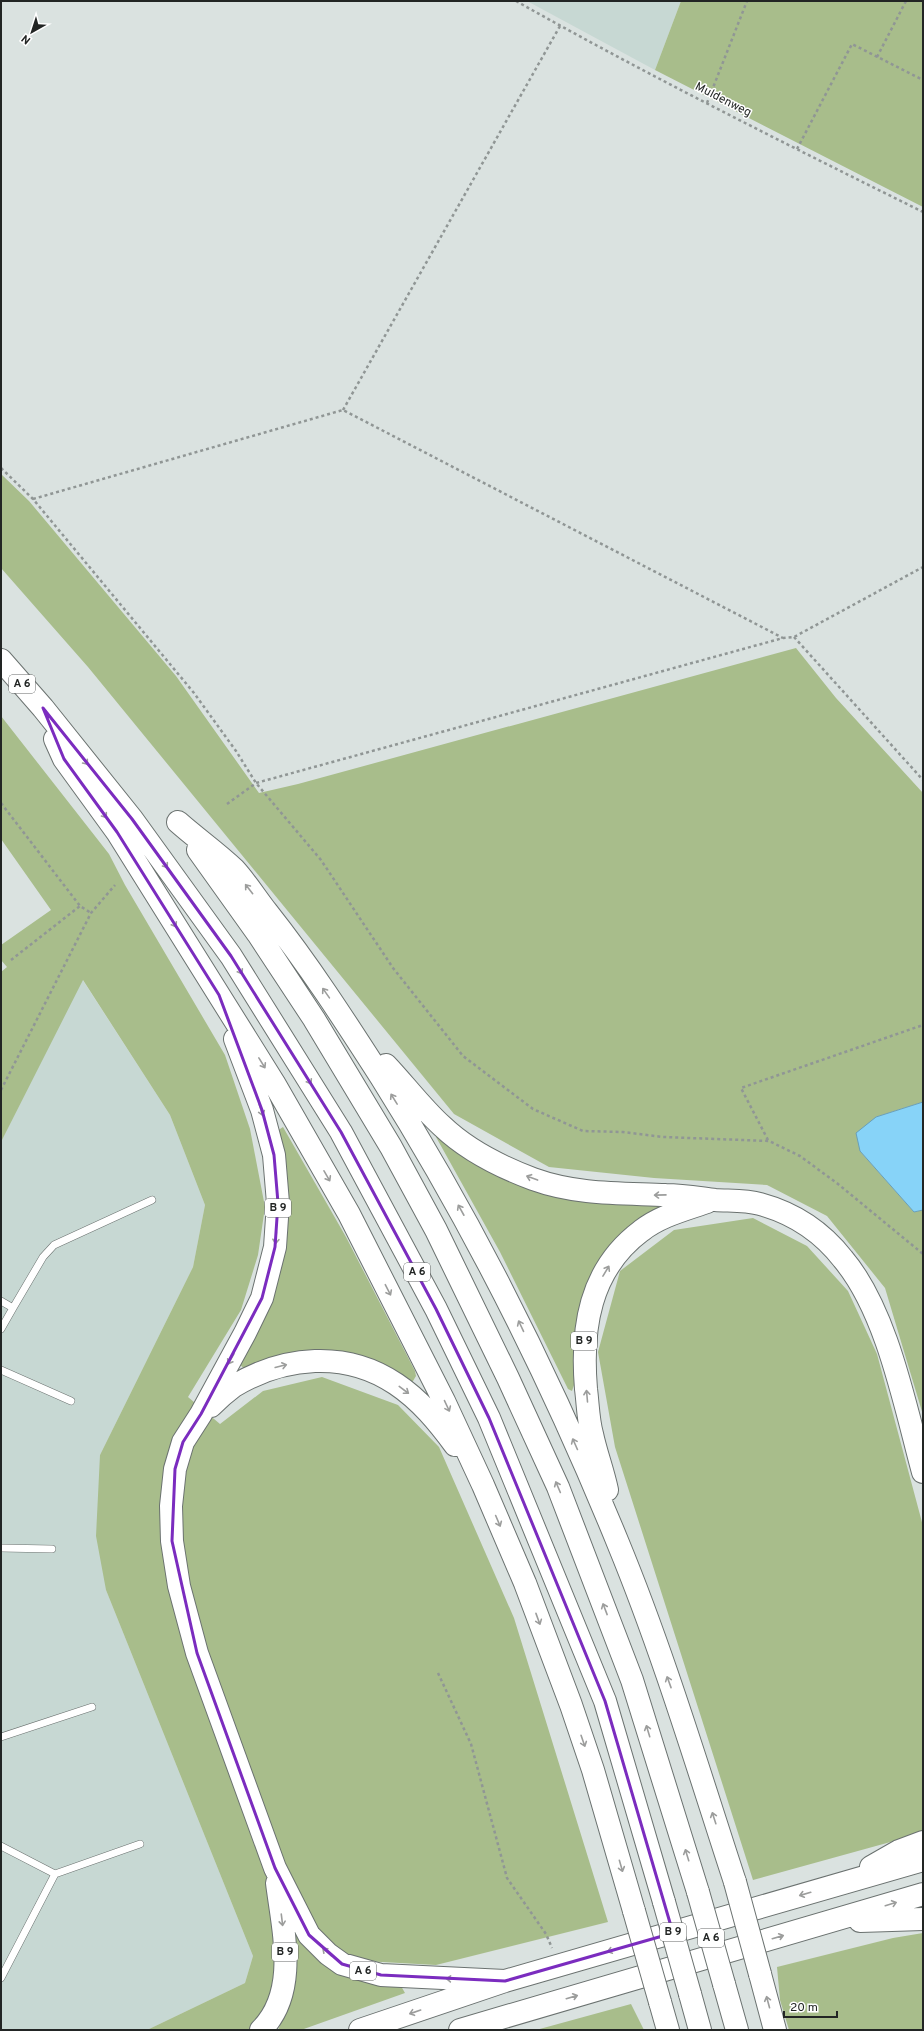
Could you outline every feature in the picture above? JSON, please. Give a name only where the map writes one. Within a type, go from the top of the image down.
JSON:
[{"type":"highway","name":"A 6","points":[[1,660],[43,708],[132,819],[231,956],[341,1132],[436,1309],[489,1418],[604,1700],[700,2030]]},
{"type":"highway","points":[[43,708],[64,759],[117,832],[274,1083],[349,1214],[444,1401],[483,1485],[525,1583],[571,1705],[593,1770],[668,2030]]},
{"type":"highway","name":"A 6","points":[[348,1026],[285,934],[235,870],[178,822],[258,934],[310,1012],[391,1147],[436,1230],[505,1371],[558,1487],[632,1680],[698,1892],[737,2030]]},
{"type":"highway","name":"B 9","points":[[201,1414],[245,1333],[262,1298],[275,1247],[278,1203],[274,1155],[262,1110],[219,995]]},
{"type":"highway","points":[[348,1026],[443,1128],[476,1151],[504,1167],[534,1179],[586,1192],[636,1196],[667,1195],[758,1203],[784,1212],[810,1226],[832,1246],[844,1260],[871,1303],[882,1330],[923,1472]]},
{"type":"highway","points":[[348,1026],[434,1163],[478,1241],[519,1322],[619,1544],[672,1690],[735,1882],[775,2030]]},
{"type":"highway","name":"B 9","points":[[619,1544],[606,1484],[592,1434],[588,1406],[584,1344],[591,1305],[604,1272],[614,1258],[641,1231],[674,1213],[713,1200]]},
{"type":"highway","points":[[275,1868],[197,1654],[180,1586],[172,1541],[171,1506],[175,1469],[183,1442],[201,1414],[233,1388],[271,1368],[305,1361],[324,1360],[361,1367],[380,1374],[412,1396],[438,1422],[483,1485]]},
{"type":"highway","name":"B 9","points":[[842,1884],[898,1851],[923,1842]]},
{"type":"highway","name":"B 9","points":[[360,2030],[505,1981],[923,1860]]},
{"type":"highway","name":"A 6","points":[[275,1868],[309,1935],[328,1954],[342,1964],[381,1975],[505,1981]]},
{"type":"highway","name":"B 9","points":[[261,2030],[271,2020],[278,2008],[283,1991],[285,1971],[286,1953],[275,1868]]},
{"type":"highway","points":[[460,2030],[923,1894]]},
{"type":"highway","points":[[826,1923],[923,1919]]},
{"type":"highway","points":[[498,2030],[535,2007]]},
{"type":"lane","points":[[1,1329],[43,1257],[54,1245],[152,1200]]},
{"type":"lane","points":[[1,1301],[13,1308]]},
{"type":"lane","points":[[1,1370],[71,1401]]},
{"type":"lane","points":[[1,1548],[52,1548]]},
{"type":"lane","points":[[1,1738],[92,1707]]},
{"type":"lane","points":[[1,1978],[55,1874],[140,1844]]},
{"type":"lane","points":[[1,1846],[55,1874]]},
{"type":"path","name":"Muldenweg","points":[[516,1],[560,26],[707,103],[923,212]]},
{"type":"path","points":[[707,103],[747,1]]},
{"type":"path","points":[[878,57],[906,1]]},
{"type":"path","points":[[342,410],[560,26]]},
{"type":"path","points":[[797,149],[852,44],[923,80]]},
{"type":"path","points":[[33,499],[342,410],[784,638]]},
{"type":"path","points":[[1,468],[33,499],[194,693],[236,751],[256,784],[321,860],[393,968],[463,1056],[533,1109],[583,1132],[623,1132],[663,1137],[769,1141],[800,1156],[838,1184],[923,1254]]},
{"type":"path","points":[[227,804],[256,784],[784,638],[794,637],[923,566]]},
{"type":"path","points":[[794,637],[923,780]]},
{"type":"path","points":[[1,803],[80,906],[91,913]]},
{"type":"path","points":[[1,1090],[91,913],[115,885]]},
{"type":"path","points":[[10,960],[80,906]]},
{"type":"path","points":[[769,1141],[741,1088],[923,1025]]},
{"type":"path","points":[[438,1673],[471,1744],[507,1878],[546,1934],[559,1965]]},
{"type":"highlighted area","points":[[43,708],[132,819],[231,956],[341,1132],[436,1309],[489,1418],[605,1701],[673,1933],[505,1981],[381,1975],[342,1964],[309,1935],[275,1868],[197,1653],[172,1541],[175,1469],[183,1442],[201,1414],[262,1298],[275,1247],[278,1203],[274,1155],[262,1110],[219,995],[117,832],[64,759]]},
{"type":"shaded area","points":[[527,1],[681,1],[655,70]]},
{"type":"shaded area","points":[[82,979],[170,1115],[205,1205],[193,1267],[100,1455],[106,1590],[253,1956],[245,1983],[147,2030],[1,2030],[1,1142]]},
{"type":"green space","points":[[681,1],[923,1],[923,207],[655,70]]},
{"type":"green space","points":[[1,474],[29,501],[176,676],[259,793],[298,784],[796,648],[836,698],[923,793],[923,1102],[876,1117],[860,1151],[914,1212],[923,1210],[923,1415],[885,1288],[827,1216],[767,1185],[654,1178],[549,1167],[454,1114],[88,667],[1,568]]},
{"type":"green space","points":[[1,716],[109,854],[125,885],[225,1055],[250,1129],[265,1207],[258,1255],[241,1310],[188,1397],[220,1424],[263,1391],[322,1377],[398,1405],[439,1447],[514,1618],[608,1922],[436,1965],[364,1961],[401,1986],[405,1993],[301,2030],[278,2030],[289,2005],[295,1977],[274,1999],[253,2030],[147,2030],[245,1983],[253,1956],[106,1590],[96,1536],[100,1455],[193,1267],[205,1205],[170,1115],[83,980],[1,1142],[1,972],[7,967],[1,960],[1,945],[51,910],[1,839]]},
{"type":"green space","points":[[283,1127],[346,1237],[415,1371],[416,1376],[411,1383],[391,1372],[246,1370],[239,1364],[262,1318],[277,1131]]},
{"type":"green space","points":[[439,1135],[475,1159],[658,1203],[659,1209],[625,1234],[572,1391],[568,1389],[500,1252],[436,1137]]},
{"type":"green space","points":[[753,1218],[807,1246],[848,1291],[877,1354],[923,1526],[923,1833],[753,1880],[615,1447],[598,1352],[620,1271],[674,1230]]},
{"type":"green space","points":[[923,1933],[923,2030],[789,2030],[780,2000],[777,1967],[893,1938]]},
{"type":"green space","points":[[631,2004],[644,2030],[536,2030]]},
{"type":"water","points":[[923,1102],[923,1210],[914,1212],[860,1151],[856,1133],[876,1117]]}]
